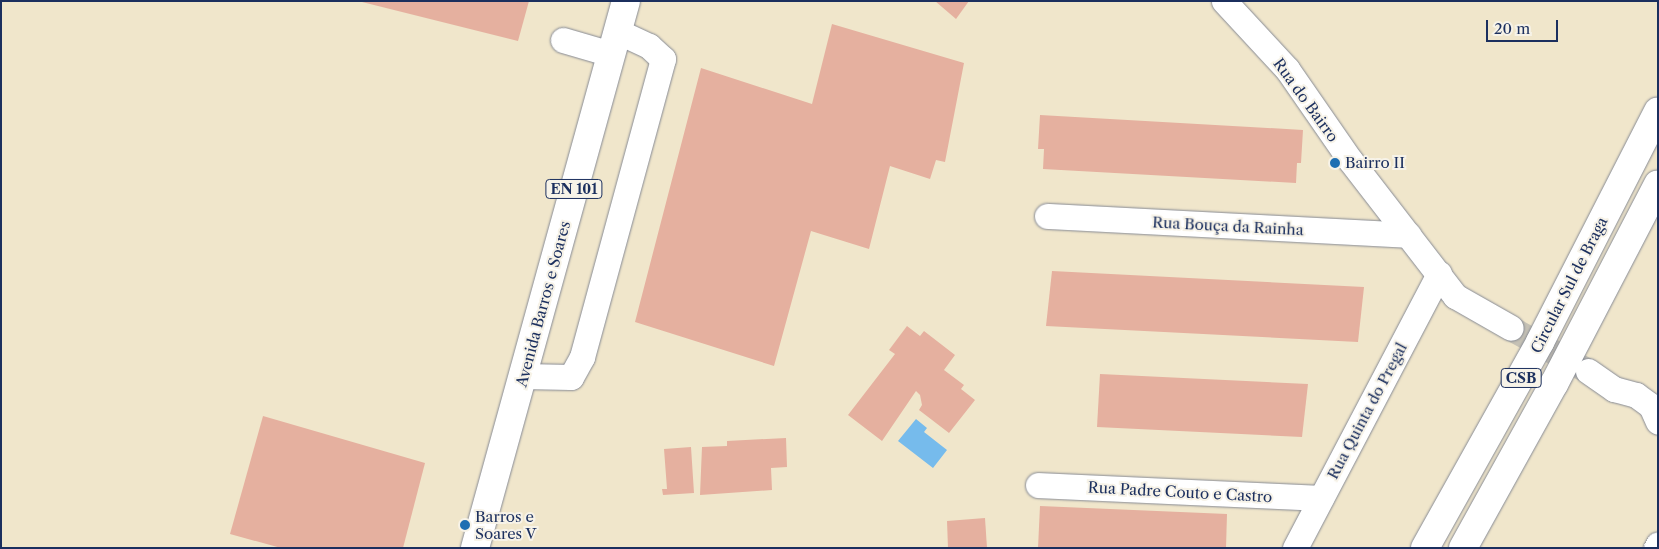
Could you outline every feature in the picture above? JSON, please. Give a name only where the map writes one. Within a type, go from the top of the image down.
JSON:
[{"type":"main road","name":"Avenida Barros e Soares","points":[[475,548],[626,1]]},
{"type":"main road","name":"Circular Sul de Braga","points":[[1426,548],[1493,430],[1658,111]]},
{"type":"main road","name":"CSB","points":[[1463,548],[1541,409],[1651,198]]},
{"type":"street","name":"Rua do Bairro","points":[[1224,1],[1287,70],[1330,133],[1455,296],[1511,328]]},
{"type":"street","points":[[523,376],[572,377],[582,357],[663,59],[649,46],[614,42],[563,40]]},
{"type":"street","name":"Rua Bouça da Rainha","points":[[1047,216],[1409,235]]},
{"type":"street","name":"Rua Quinta do Pregal","points":[[1295,548],[1439,274]]},
{"type":"street","points":[[1588,370],[1614,388],[1636,395],[1651,406],[1658,422]]},
{"type":"street","name":"Rua Padre Couto e Castro","points":[[1038,485],[1321,498]]},
{"type":"street","points":[[1656,548],[1658,544]]},
{"type":"water","points":[[916,419],[927,428],[924,432],[947,450],[933,468],[898,441]]},
{"type":"building","points":[[358,1],[529,1],[518,41]]},
{"type":"building","points":[[935,1],[969,1],[956,19]]},
{"type":"building","points":[[832,24],[964,63],[945,162],[936,160],[930,179],[890,166],[869,249],[811,231],[774,366],[635,322],[701,68],[812,104]]},
{"type":"building","points":[[1040,115],[1303,130],[1301,163],[1297,163],[1296,183],[1043,169],[1044,149],[1038,149]]},
{"type":"building","points":[[1052,271],[1364,287],[1358,342],[1046,326]]},
{"type":"building","points":[[907,326],[920,336],[924,331],[955,355],[944,370],[964,385],[961,389],[975,400],[949,433],[919,410],[922,405],[920,395],[916,391],[882,441],[848,415],[895,354],[889,350]]},
{"type":"building","points":[[1100,374],[1308,384],[1302,437],[1097,427]]},
{"type":"building","points":[[263,416],[425,463],[403,548],[281,548],[230,534]]},
{"type":"building","points":[[786,438],[787,467],[771,468],[772,490],[700,495],[702,447],[727,446],[727,441]]},
{"type":"building","points":[[691,447],[694,493],[663,495],[662,489],[667,489],[664,449]]},
{"type":"building","points":[[1040,506],[1227,514],[1226,548],[1038,548]]},
{"type":"building","points":[[985,518],[987,548],[948,548],[947,521]]},
{"type":"tunnel","points":[[1511,328],[1585,369]]},
{"type":"place","name":"Bairro II","points":[[1335,163]]},
{"type":"place","name":"Barros e Soares V","points":[[465,525]]}]
